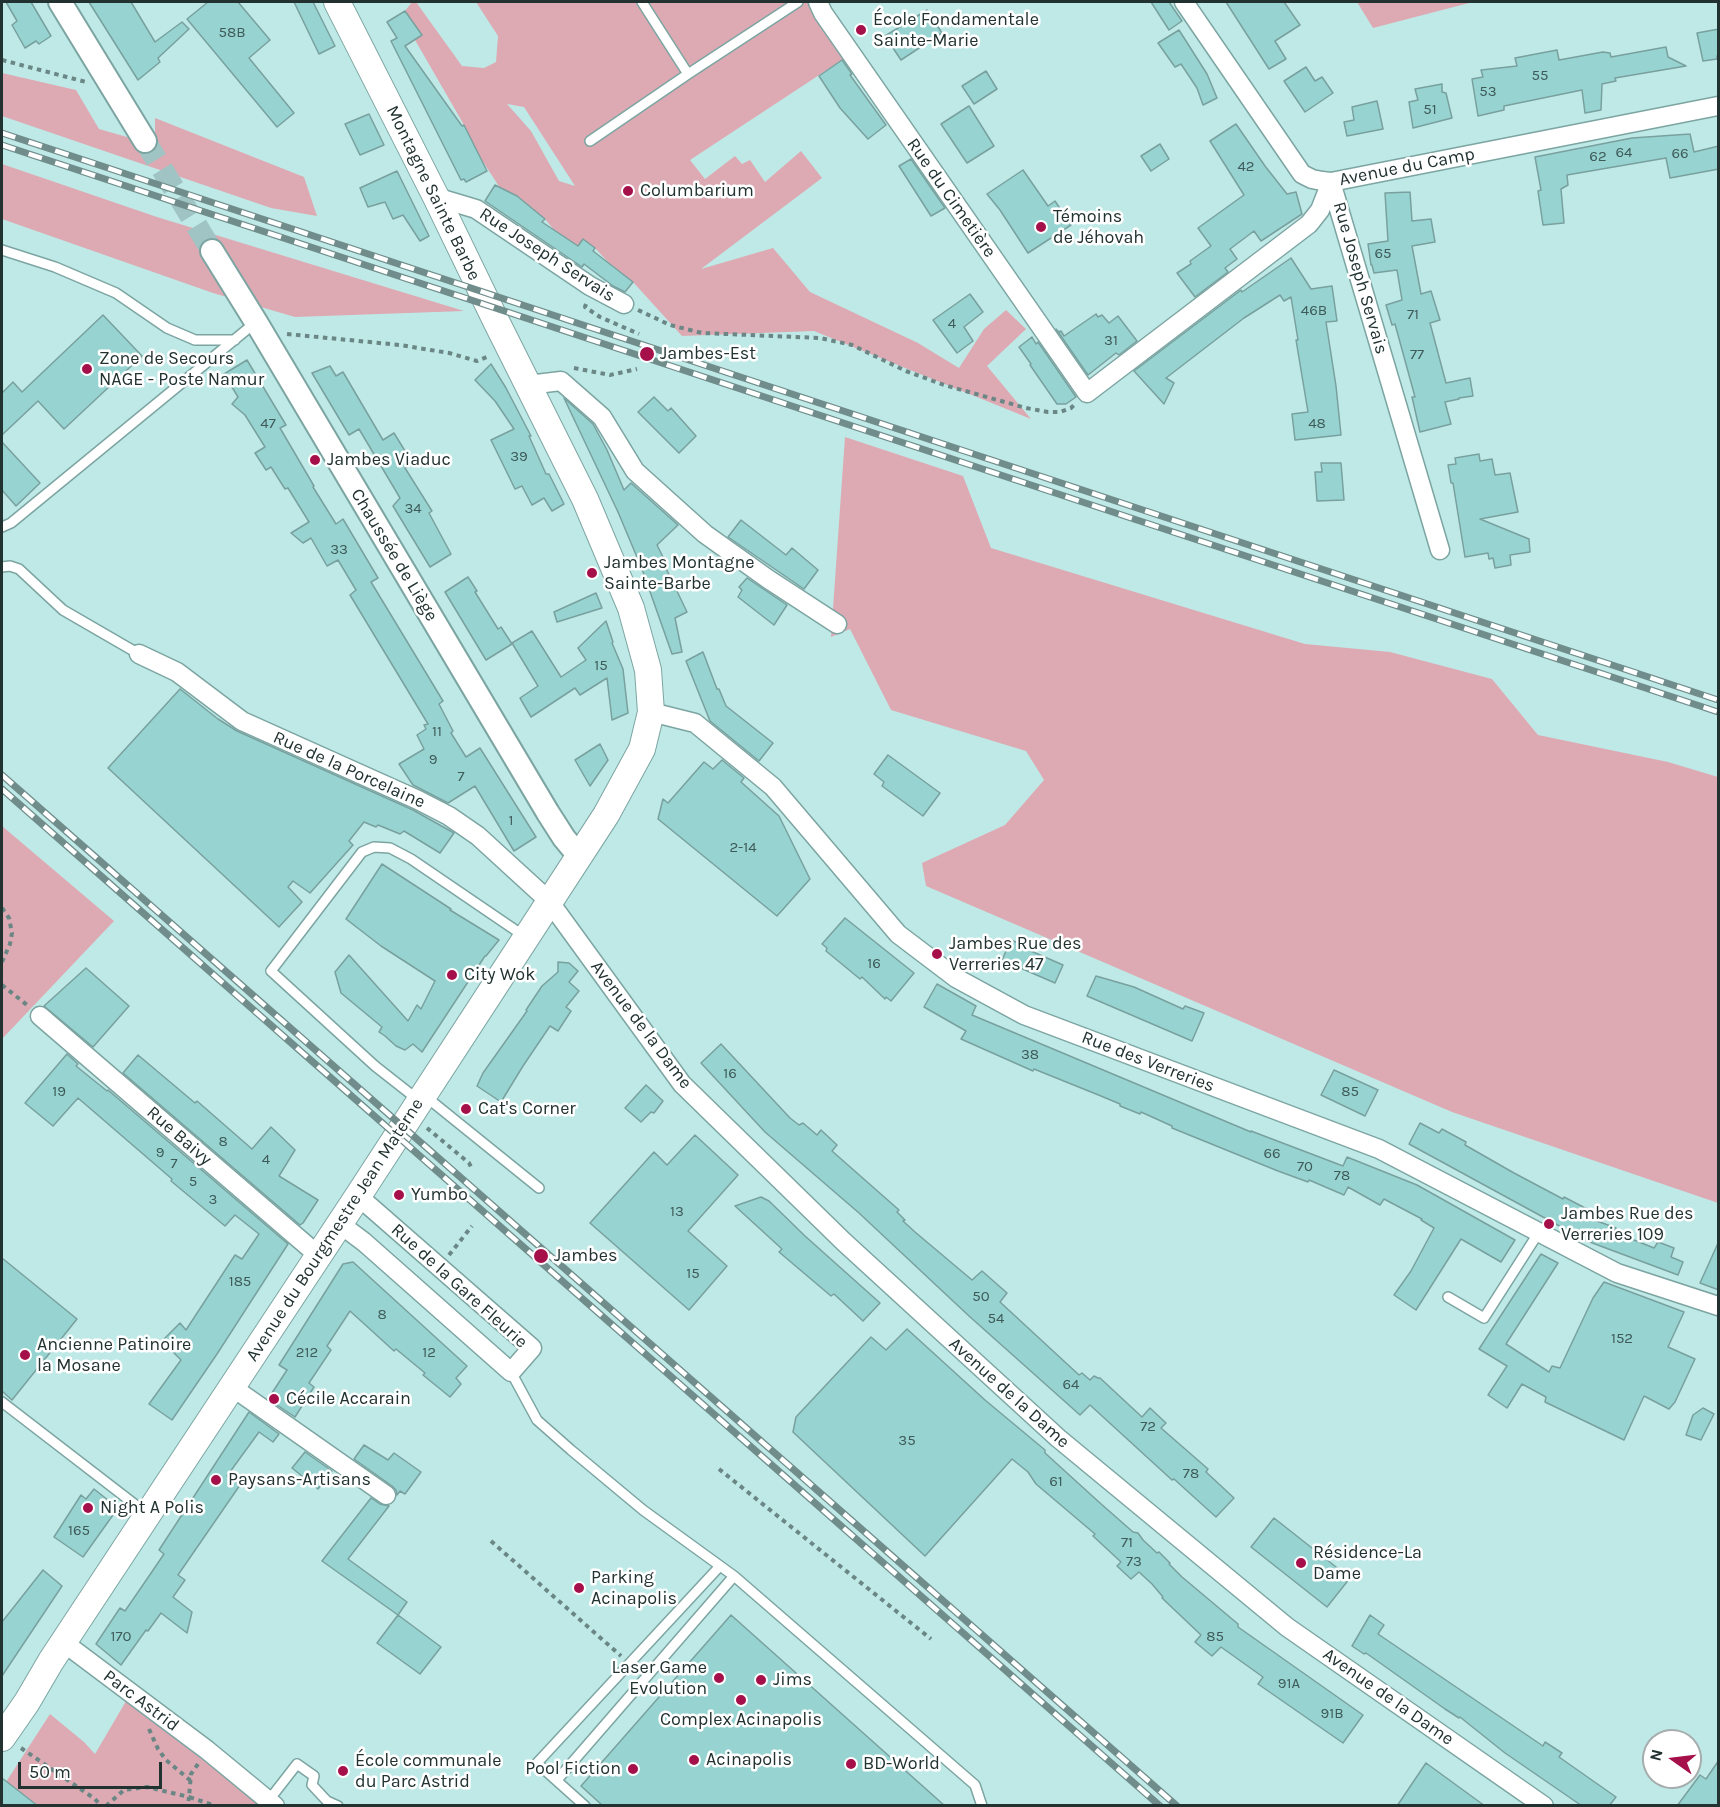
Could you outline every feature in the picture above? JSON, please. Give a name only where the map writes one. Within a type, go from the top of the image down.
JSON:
[{"type":"main road","name":"Montagne Sainte Barbe","points":[[337,2],[585,499],[631,608],[648,670],[651,712]]},
{"type":"main road","name":"Avenue du Bourgmestre Jean Materne","points":[[2,1737],[606,815],[642,749],[651,712]]},
{"type":"street","points":[[60,2],[145,141]]},
{"type":"street","name":"Rue du Cimetière","points":[[818,2],[823,13],[1087,393]]},
{"type":"street","name":"Avenue du Camp","points":[[1184,2],[1302,174],[1312,179],[1331,182],[1719,106]]},
{"type":"street","name":"Rue Joseph Servais","points":[[1087,393],[1309,224],[1320,210],[1331,182]]},
{"type":"street","name":"Rue Joseph Servais","points":[[1331,182],[1440,550]]},
{"type":"street","name":"Rue Joseph Servais","points":[[436,197],[476,209],[590,286],[624,304]]},
{"type":"street","name":"Chaussée de Liège","points":[[212,252],[259,326],[548,813],[579,856]]},
{"type":"street","points":[[528,384],[561,381],[602,417],[635,471],[705,534],[837,624]]},
{"type":"street","name":"Rue de la Porcelaine","points":[[139,654],[177,672],[242,721],[449,816],[478,836],[549,901]]},
{"type":"street","name":"Rue des Verreries","points":[[651,712],[695,723],[773,788],[898,934],[956,978],[1024,1015],[1379,1149],[1617,1273],[1719,1306]]},
{"type":"street","name":"Avenue de la Dame","points":[[549,901],[682,1084],[844,1242],[1058,1438],[1287,1627],[1544,1806]]},
{"type":"street","name":"Rue Baivy","points":[[40,1016],[319,1256]]},
{"type":"street","name":"Rue de la Gare Fleurie","points":[[340,1224],[511,1372],[532,1348],[358,1196]]},
{"type":"street","points":[[232,1387],[386,1495]]},
{"type":"street","name":"Parc Astrid","points":[[63,1642],[207,1750],[272,1803]]},
{"type":"lane","points":[[642,2],[688,74]]},
{"type":"lane","points":[[590,141],[798,2]]},
{"type":"lane","points":[[2,250],[55,267],[116,293],[167,328],[195,340],[235,340]]},
{"type":"lane","points":[[2,527],[11,523],[235,340],[259,326]]},
{"type":"lane","points":[[2,537],[11,523]]},
{"type":"lane","points":[[2,567],[19,568],[63,610],[139,654]]},
{"type":"lane","points":[[526,938],[411,859],[390,848],[374,847],[362,852],[271,971],[418,1103],[539,1188]]},
{"type":"lane","points":[[1448,1297],[1484,1318],[1539,1232]]},
{"type":"lane","points":[[511,1372],[537,1420],[643,1510],[734,1576],[975,1785],[982,1806]]},
{"type":"lane","points":[[2,1402],[148,1514]]},
{"type":"lane","points":[[585,1806],[537,1763],[720,1566]]},
{"type":"lane","points":[[557,1780],[734,1576]]},
{"type":"lane","points":[[272,1803],[297,1764],[314,1776],[312,1785],[327,1801],[338,1806]]},
{"type":"path","points":[[2,60],[67,79],[113,88]]},
{"type":"path","points":[[624,304],[670,325],[702,333],[820,338],[852,345],[944,385],[1037,410],[1060,412],[1071,408],[1087,393]]},
{"type":"path","points":[[259,326],[449,352],[477,361],[509,348]]},
{"type":"path","points":[[2,908],[9,918],[12,933],[2,962]]},
{"type":"path","points":[[2,985],[40,1016]]},
{"type":"path","points":[[418,1103],[472,1169]]},
{"type":"path","points":[[439,1267],[472,1226]]},
{"type":"path","points":[[719,1469],[931,1639]]},
{"type":"path","points":[[491,1541],[630,1663]]},
{"type":"path","points":[[154,1711],[149,1730],[152,1739],[166,1760],[191,1781]]},
{"type":"path","points":[[2,1737],[95,1799],[101,1806]]},
{"type":"path","points":[[188,1806],[191,1774],[207,1750]]},
{"type":"path","points":[[106,1806],[124,1790],[147,1787],[216,1806]]},
{"type":"shaded area","points":[[412,2],[416,2],[462,66],[484,68],[496,62],[498,36],[476,2],[809,2],[845,58],[690,160],[705,179],[735,156],[742,164],[750,160],[765,182],[801,151],[822,178],[701,269],[773,248],[810,292],[918,343],[959,368],[984,329],[1006,310],[1026,329],[987,366],[1031,419],[814,331],[682,336],[633,282],[595,248],[583,240],[578,246],[555,231],[545,219],[517,196],[500,188],[478,154],[415,40],[421,35],[405,11]],"holes":[[[507,104],[524,107],[575,186],[559,181],[531,131]]]},
{"type":"shaded area","points":[[1357,2],[1473,2],[1373,28]]},
{"type":"shaded area","points":[[2,73],[76,90],[99,129],[155,145],[155,118],[304,177],[317,216],[271,208],[2,116]]},
{"type":"shaded area","points":[[2,164],[157,217],[464,311],[295,317],[213,293],[2,219]]},
{"type":"shaded area","points":[[845,437],[963,476],[991,548],[1305,644],[1390,652],[1492,679],[1538,735],[1668,762],[1718,777],[1718,1203],[1452,1112],[926,886],[922,863],[1005,825],[1044,780],[1026,751],[891,710],[850,629],[831,637]]},
{"type":"shaded area","points":[[2,826],[114,921],[2,1039]]},
{"type":"shaded area","points":[[129,1696],[262,1805],[38,1805],[6,1782],[50,1714],[95,1754]]},
{"type":"building","points":[[6,2],[31,2],[51,36],[39,44],[36,41],[25,48],[12,25],[17,21]]},
{"type":"building","points":[[89,2],[131,2],[155,42],[182,22],[189,29],[158,58],[160,62],[138,80]]},
{"type":"building","points":[[208,2],[238,2],[270,40],[249,58],[294,113],[277,127],[187,19]]},
{"type":"building","points":[[294,2],[313,2],[335,46],[319,54]]},
{"type":"building","points":[[1151,2],[1169,2],[1182,21],[1169,30]]},
{"type":"building","points":[[1226,2],[1284,2],[1300,25],[1275,41],[1286,59],[1269,69]]},
{"type":"building","points":[[927,10],[942,33],[901,60],[885,36]]},
{"type":"building","points":[[405,11],[422,35],[405,46],[462,126],[464,125],[487,171],[466,182],[464,179],[461,180],[391,41],[397,38],[387,22]]},
{"type":"building","points":[[1719,29],[1717,59],[1703,61],[1697,33]]},
{"type":"building","points":[[1179,30],[1207,74],[1217,98],[1203,105],[1197,88],[1181,64],[1175,67],[1158,43]]},
{"type":"building","points":[[1666,47],[1668,57],[1686,66],[1615,78],[1616,81],[1602,84],[1601,110],[1585,113],[1582,90],[1504,106],[1504,110],[1478,116],[1472,79],[1483,77],[1481,70],[1517,66],[1515,58],[1557,50],[1559,60],[1603,52],[1610,53],[1611,57]]},
{"type":"building","points":[[842,60],[886,125],[868,139],[840,108],[819,76]]},
{"type":"building","points":[[1306,67],[1315,81],[1322,77],[1333,93],[1305,112],[1284,81]]},
{"type":"building","points":[[986,71],[997,89],[974,104],[962,86]]},
{"type":"building","points":[[1442,84],[1442,92],[1446,93],[1452,118],[1413,128],[1409,102],[1418,100],[1415,89]]},
{"type":"building","points":[[1377,101],[1383,129],[1347,136],[1344,122],[1354,120],[1352,107]]},
{"type":"building","points":[[969,106],[994,146],[967,163],[941,124]]},
{"type":"building","points":[[369,114],[384,145],[360,155],[345,124]]},
{"type":"building","points":[[1236,124],[1287,194],[1296,192],[1302,214],[1261,241],[1254,231],[1230,249],[1237,259],[1225,268],[1228,272],[1195,297],[1177,273],[1211,246],[1198,228],[1244,195],[1210,141]]},
{"type":"building","points":[[1690,134],[1694,152],[1719,146],[1719,169],[1670,178],[1666,158],[1567,175],[1568,185],[1561,189],[1564,223],[1543,225],[1538,191],[1541,190],[1535,157],[1632,138]]},
{"type":"building","points":[[1160,144],[1169,159],[1151,171],[1141,156]]},
{"type":"building","points":[[911,159],[945,208],[931,216],[899,166]]},
{"type":"building","points":[[1023,170],[1048,206],[1055,201],[1071,225],[1028,253],[987,194]]},
{"type":"building","points":[[397,171],[429,236],[420,241],[403,215],[393,219],[385,202],[368,207],[360,188]]},
{"type":"building","points":[[495,185],[517,196],[545,219],[542,222],[578,246],[583,239],[595,248],[593,251],[633,282],[625,292],[613,286],[584,264],[582,267],[485,201]]},
{"type":"building","points":[[1410,192],[1412,221],[1431,219],[1435,242],[1412,246],[1421,294],[1431,291],[1440,320],[1430,323],[1446,383],[1470,378],[1473,396],[1445,402],[1451,424],[1420,432],[1412,397],[1415,397],[1395,324],[1392,325],[1386,305],[1402,300],[1397,270],[1374,273],[1368,244],[1388,241],[1385,193]]},
{"type":"building","points":[[1291,258],[1311,289],[1332,286],[1337,321],[1326,322],[1341,435],[1295,440],[1292,414],[1308,412],[1291,297],[1284,301],[1280,295],[1244,318],[1166,378],[1174,383],[1164,404],[1134,371],[1241,290],[1242,292]]},
{"type":"building","points":[[970,294],[983,312],[964,327],[973,341],[957,353],[933,320]]},
{"type":"building","points":[[1096,314],[1098,317],[1102,315],[1109,323],[1118,316],[1137,341],[1119,355],[1116,353],[1088,375],[1056,329],[1064,336]]},
{"type":"building","name":"Zone de Secours NAGE - Poste Namur","points":[[103,315],[142,356],[64,429],[38,401],[2,435],[2,393],[13,382],[22,392]]},
{"type":"building","points":[[1032,337],[1036,344],[1038,342],[1076,397],[1066,404],[1057,404],[1019,347]]},
{"type":"building","points":[[247,360],[286,425],[280,428],[313,487],[336,524],[343,519],[378,578],[371,582],[443,701],[439,704],[453,731],[451,733],[466,757],[480,748],[536,837],[514,851],[475,786],[448,803],[413,785],[399,764],[424,749],[417,735],[426,729],[424,725],[428,724],[350,595],[356,590],[338,560],[327,566],[311,538],[303,543],[291,533],[309,522],[288,488],[285,489],[271,467],[266,470],[255,453],[265,447],[245,415],[232,404],[238,397],[224,374]]},
{"type":"building","points":[[491,364],[506,388],[531,436],[529,436],[546,474],[549,474],[564,504],[552,511],[544,498],[532,505],[522,486],[515,489],[491,440],[514,429],[495,401],[475,380]]},
{"type":"building","points":[[330,366],[336,376],[343,372],[383,440],[394,433],[413,464],[405,468],[432,511],[429,513],[451,554],[430,567],[393,506],[400,498],[359,429],[349,435],[312,373]]},
{"type":"building","points":[[654,397],[668,411],[671,408],[696,436],[679,453],[638,412]]},
{"type":"building","points":[[564,398],[593,424],[624,490],[631,483],[678,525],[657,545],[687,612],[675,618],[682,652],[672,654],[642,569],[618,512]]},
{"type":"building","points":[[2,442],[40,483],[16,506],[2,490]]},
{"type":"building","points":[[1479,454],[1480,461],[1492,459],[1495,475],[1510,473],[1518,512],[1480,519],[1529,539],[1530,552],[1510,555],[1511,565],[1495,568],[1493,558],[1489,559],[1488,553],[1465,557],[1448,465],[1456,464],[1455,458]]},
{"type":"building","points":[[1321,463],[1341,463],[1344,500],[1317,501],[1315,472],[1322,472]]},
{"type":"building","points":[[741,520],[786,555],[792,548],[818,570],[804,589],[728,537]]},
{"type":"building","points":[[468,577],[498,629],[501,627],[512,644],[486,660],[445,592]]},
{"type":"building","points":[[747,578],[787,605],[774,625],[738,597],[742,590],[739,587]]},
{"type":"building","points":[[596,593],[602,608],[557,622],[554,612]]},
{"type":"building","points":[[606,621],[623,669],[628,713],[612,720],[607,678],[580,695],[575,688],[531,717],[520,698],[538,686],[512,643],[532,631],[561,677],[586,660],[578,648]]},
{"type":"building","points":[[703,652],[726,706],[773,743],[759,761],[710,721],[686,661]]},
{"type":"building","points":[[180,689],[237,731],[413,810],[454,833],[440,853],[404,831],[400,834],[364,822],[349,841],[353,845],[310,893],[293,881],[288,887],[302,902],[279,927],[108,768]]},
{"type":"building","points":[[600,744],[608,760],[590,786],[575,760]]},
{"type":"building","points":[[888,755],[940,793],[923,816],[882,786],[884,782],[874,774]]},
{"type":"building","points":[[722,760],[744,778],[741,782],[779,816],[810,879],[777,916],[658,819],[663,799],[668,803],[704,762],[713,769]]},
{"type":"building","points":[[382,864],[499,940],[485,956],[422,1052],[413,1044],[405,1050],[396,1046],[379,1032],[382,1027],[341,993],[335,972],[349,955],[408,1021],[417,1005],[421,1009],[435,981],[381,946],[346,919]]},
{"type":"building","points":[[845,918],[914,973],[891,1001],[886,997],[885,999],[862,977],[860,979],[826,951],[827,948],[822,944]]},
{"type":"building","points":[[1011,940],[1063,965],[1055,983],[1002,960]]},
{"type":"building","points":[[558,962],[569,963],[578,971],[569,982],[579,991],[566,1007],[571,1011],[558,1031],[550,1026],[501,1102],[477,1086],[483,1073],[542,986],[558,972]]},
{"type":"building","points":[[86,968],[129,1006],[93,1047],[44,1006]]},
{"type":"building","points":[[1096,976],[1134,987],[1183,1009],[1185,1006],[1204,1013],[1192,1041],[1087,996]]},
{"type":"building","points":[[937,984],[976,1006],[972,1015],[1251,1132],[1343,1166],[1347,1157],[1417,1185],[1515,1240],[1501,1262],[1461,1239],[1416,1310],[1394,1295],[1411,1271],[1434,1228],[1422,1219],[1384,1199],[1380,1205],[1348,1187],[1344,1195],[1309,1180],[1308,1182],[1278,1171],[1172,1128],[1141,1112],[1140,1114],[1120,1106],[1120,1104],[1034,1069],[1033,1071],[961,1039],[966,1031],[924,1007]]},
{"type":"building","points":[[721,1044],[790,1118],[799,1125],[803,1123],[817,1135],[821,1130],[837,1145],[832,1151],[899,1210],[897,1212],[905,1220],[903,1221],[915,1232],[972,1280],[982,1271],[1007,1293],[1000,1302],[1079,1375],[1082,1373],[1090,1380],[1094,1376],[1100,1378],[1142,1417],[1150,1408],[1166,1423],[1161,1428],[1208,1469],[1206,1472],[1234,1498],[1216,1517],[1090,1405],[1080,1415],[969,1316],[859,1213],[765,1132],[701,1063]]},
{"type":"building","points":[[67,1054],[78,1064],[76,1066],[108,1090],[288,1244],[172,1420],[149,1404],[181,1360],[162,1341],[180,1323],[186,1330],[235,1255],[242,1259],[259,1234],[235,1215],[225,1226],[78,1098],[53,1126],[25,1103]]},
{"type":"building","points":[[138,1055],[195,1103],[197,1101],[252,1149],[271,1127],[295,1150],[279,1176],[318,1200],[303,1223],[300,1225],[123,1073]]},
{"type":"building","points":[[1334,1070],[1378,1090],[1365,1116],[1321,1095]]},
{"type":"building","points":[[646,1085],[663,1101],[654,1113],[651,1112],[641,1122],[625,1108]]},
{"type":"building","points":[[1420,1123],[1439,1133],[1442,1129],[1514,1173],[1587,1209],[1599,1216],[1597,1221],[1616,1228],[1614,1232],[1654,1248],[1658,1242],[1674,1248],[1671,1257],[1683,1262],[1678,1275],[1587,1241],[1409,1144]]},
{"type":"building","points":[[695,1135],[738,1175],[688,1231],[727,1266],[689,1310],[590,1223],[654,1152],[667,1165]]},
{"type":"building","points":[[761,1197],[769,1201],[880,1303],[863,1321],[834,1294],[831,1296],[779,1252],[782,1249],[735,1206]]},
{"type":"building","points":[[1719,1241],[1719,1290],[1700,1283]]},
{"type":"building","points":[[1541,1254],[1558,1263],[1506,1344],[1549,1372],[1552,1366],[1560,1368],[1593,1298],[1604,1282],[1684,1312],[1668,1347],[1695,1359],[1675,1402],[1669,1409],[1644,1396],[1624,1440],[1545,1402],[1546,1397],[1522,1384],[1507,1408],[1488,1395],[1507,1366],[1479,1349]]},
{"type":"building","name":"Ancienne Patinoire la Mosane","points":[[2,1258],[77,1319],[12,1400],[2,1391]]},
{"type":"building","points":[[353,1262],[467,1366],[456,1378],[461,1384],[450,1397],[423,1375],[425,1373],[396,1349],[394,1351],[350,1311],[327,1346],[331,1350],[309,1383],[314,1387],[295,1417],[268,1399],[287,1370],[279,1365],[343,1264]]},
{"type":"building","points":[[907,1329],[985,1400],[1045,1450],[1045,1453],[1100,1503],[1133,1532],[1138,1533],[1182,1577],[1238,1624],[1238,1627],[1363,1715],[1343,1743],[1258,1684],[1263,1677],[1221,1647],[1212,1656],[1195,1642],[1201,1635],[1162,1598],[1152,1584],[1139,1572],[1131,1579],[1117,1566],[1121,1562],[1093,1536],[1095,1534],[1036,1484],[1028,1472],[1012,1459],[925,1556],[793,1432],[796,1417],[871,1337],[886,1350]]},
{"type":"building","points":[[1703,1408],[1714,1414],[1701,1440],[1686,1435],[1693,1415]]},
{"type":"building","points":[[249,1412],[279,1434],[273,1442],[259,1432],[227,1476],[240,1485],[178,1575],[185,1580],[173,1597],[192,1612],[187,1633],[161,1613],[121,1665],[96,1644],[120,1608],[125,1611],[164,1554],[159,1550]]},
{"type":"building","points":[[364,1445],[388,1460],[394,1453],[421,1472],[405,1494],[400,1491],[397,1495],[392,1486],[354,1459]]},
{"type":"building","points":[[305,1452],[332,1471],[318,1489],[292,1468]]},
{"type":"building","points":[[94,1489],[118,1508],[83,1557],[54,1537],[81,1495],[86,1499]]},
{"type":"building","points":[[371,1498],[380,1504],[389,1506],[348,1559],[407,1602],[398,1615],[322,1561]]},
{"type":"building","name":"Résidence-La Dame","points":[[1274,1518],[1350,1578],[1327,1607],[1251,1547]]},
{"type":"building","points":[[43,1570],[62,1586],[2,1676],[2,1622]]},
{"type":"building","points":[[398,1615],[441,1647],[420,1674],[377,1643]]},
{"type":"building","name":"Complex Acinapolis","points":[[731,1615],[945,1806],[603,1806],[581,1786]]},
{"type":"building","points":[[1370,1615],[1384,1625],[1378,1634],[1543,1746],[1545,1742],[1562,1753],[1559,1757],[1616,1797],[1609,1806],[1582,1806],[1505,1753],[1460,1717],[1445,1709],[1366,1653],[1352,1646]]},
{"type":"building","points":[[1719,1760],[1719,1806],[1677,1806],[1690,1789],[1702,1789],[1702,1776],[1706,1779]]},
{"type":"building","points":[[1426,1763],[1485,1806],[1397,1806]]},
{"type":"building","points":[[2,1778],[38,1806],[2,1806]]},
{"type":"tunnel","points":[[145,141],[212,251]]},
{"type":"railway","points":[[2,133],[1718,700]]},
{"type":"railway","points":[[2,145],[1718,712]]},
{"type":"railway","points":[[2,775],[1177,1806]]},
{"type":"railway","points":[[2,789],[1160,1806]]},
{"type":"place","name":"École Fondamentale Sainte-Marie","points":[[861,30]]},
{"type":"place","name":"Columbarium","points":[[628,191]]},
{"type":"place","name":"Témoins de Jéhovah","points":[[1041,227]]},
{"type":"place","name":"Jambes-Est","points":[[647,354]]},
{"type":"place","name":"Zone de Secours NAGE - Poste Namur","points":[[87,369]]},
{"type":"place","name":"Jambes Viaduc","points":[[315,460]]},
{"type":"place","name":"Jambes Montagne Sainte-Barbe","points":[[592,573]]},
{"type":"place","name":"Jambes Rue des Verreries 47","points":[[937,954]]},
{"type":"place","name":"City Wok","points":[[452,975]]},
{"type":"place","name":"Cat's Corner","points":[[466,1109]]},
{"type":"place","name":"Yumbo","points":[[399,1195]]},
{"type":"place","name":"Jambes Rue des Verreries 109","points":[[1549,1224]]},
{"type":"place","name":"Jambes","points":[[541,1256]]},
{"type":"place","name":"Ancienne Patinoire la Mosane","points":[[25,1355]]},
{"type":"place","name":"Cécile Accarain","points":[[274,1399]]},
{"type":"place","name":"Paysans-Artisans","points":[[216,1480]]},
{"type":"place","name":"Night A Polis","points":[[88,1508]]},
{"type":"place","name":"Résidence-La Dame","points":[[1301,1563]]},
{"type":"place","name":"Parking Acinapolis","points":[[579,1588]]},
{"type":"place","name":"Laser Game Evolution","points":[[719,1678]]},
{"type":"place","name":"Jims","points":[[761,1680]]},
{"type":"place","name":"Complex Acinapolis","points":[[741,1700]]},
{"type":"place","name":"Acinapolis","points":[[694,1760]]},
{"type":"place","name":"BD-World","points":[[851,1764]]},
{"type":"place","name":"Pool Fiction","points":[[633,1769]]},
{"type":"place","name":"École communale du Parc Astrid","points":[[343,1771]]}]
